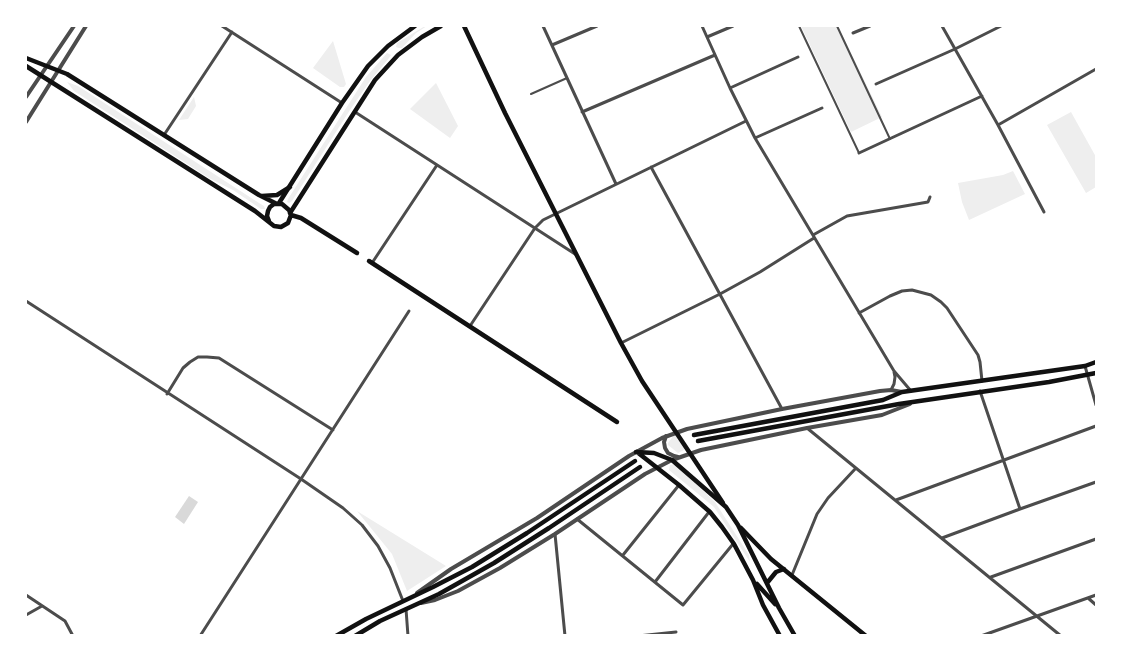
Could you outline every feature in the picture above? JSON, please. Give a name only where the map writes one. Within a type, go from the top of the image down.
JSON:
[{"type":"main road","points":[[269,221],[267,216],[270,207],[278,204],[290,187],[342,103],[368,66],[388,46],[415,26]]},
{"type":"main road","points":[[26,66],[251,208],[274,226],[281,227],[288,223],[291,214],[375,80],[398,55],[441,26]]},
{"type":"main road","points":[[464,26],[554,213],[621,343],[642,381],[738,525],[795,636]]},
{"type":"main road","points":[[388,46],[398,55]]},
{"type":"main road","points":[[26,58],[47,65],[78,81],[259,195],[288,208],[291,214],[357,253]]},
{"type":"main road","points":[[259,195],[277,195],[290,187]]},
{"type":"main road","points":[[370,262],[617,422]]},
{"type":"main road","points":[[694,435],[883,400],[902,392],[1085,366],[1096,362]]},
{"type":"main road","points":[[1048,371],[1049,382]]},
{"type":"main road","points":[[698,441],[1096,373]]},
{"type":"main road","points":[[636,452],[654,453],[672,460],[726,507]]},
{"type":"main road","points":[[636,452],[710,512],[722,527],[734,544],[780,636]]},
{"type":"main road","points":[[336,636],[453,577],[509,544],[634,461]]},
{"type":"main road","points":[[355,636],[456,585],[511,553],[640,467]]},
{"type":"main road","points":[[738,525],[784,569],[866,636]]},
{"type":"main road","points":[[767,583],[776,572],[784,569]]},
{"type":"main road","points":[[753,580],[779,608]]},
{"type":"street","points":[[26,97],[74,26]]},
{"type":"street","points":[[26,122],[86,26]]},
{"type":"street","points":[[222,26],[342,103]]},
{"type":"street","points":[[543,26],[616,184]]},
{"type":"street","points":[[552,45],[597,26]]},
{"type":"street","points":[[702,26],[755,138],[894,371],[911,391]]},
{"type":"street","points":[[707,37],[733,26]]},
{"type":"street","points":[[799,26],[859,153],[982,96]]},
{"type":"street","points":[[837,26],[890,139]]},
{"type":"street","points":[[853,33],[870,26]]},
{"type":"street","points":[[942,26],[1044,212]]},
{"type":"street","points":[[876,84],[1001,26]]},
{"type":"street","points":[[164,135],[232,32]]},
{"type":"street","points":[[582,112],[715,55]]},
{"type":"street","points":[[730,88],[798,57]]},
{"type":"street","points":[[998,125],[1096,69]]},
{"type":"street","points":[[531,94],[567,78]]},
{"type":"street","points":[[755,138],[822,108]]},
{"type":"street","points":[[354,111],[575,254]]},
{"type":"street","points":[[470,326],[535,228],[543,220],[746,121]]},
{"type":"street","points":[[370,262],[437,165]]},
{"type":"street","points":[[651,167],[782,409]]},
{"type":"street","points":[[621,343],[720,294],[847,216],[928,202],[930,197]]},
{"type":"street","points":[[859,313],[902,291],[912,290],[931,295],[947,308],[978,355],[982,381]]},
{"type":"street","points":[[26,301],[332,499],[362,525],[378,546],[403,601]]},
{"type":"street","points":[[202,635],[409,311]]},
{"type":"street","points":[[167,394],[190,362],[198,357],[219,358],[333,430]]},
{"type":"street","points":[[1085,366],[1096,405]]},
{"type":"street","points":[[891,390],[894,384],[894,371]]},
{"type":"street","points":[[414,596],[440,576],[537,518],[636,452],[667,436],[782,409],[891,390],[902,392]]},
{"type":"street","points":[[980,392],[1020,509]]},
{"type":"street","points":[[418,604],[435,600],[466,587],[506,565],[657,467],[672,460],[701,450],[882,415],[912,403]]},
{"type":"street","points":[[896,500],[1096,426]]},
{"type":"street","points":[[807,428],[1038,616],[1055,634],[1061,636]]},
{"type":"street","points":[[667,436],[664,442],[668,453],[680,457]]},
{"type":"street","points":[[792,575],[817,514],[828,498],[856,468]]},
{"type":"street","points":[[942,538],[1096,482]]},
{"type":"street","points":[[623,555],[679,485]]},
{"type":"street","points":[[655,582],[710,512]]},
{"type":"street","points":[[577,519],[683,604],[734,544]]},
{"type":"street","points":[[555,534],[565,636]]},
{"type":"street","points":[[990,578],[1096,539]]},
{"type":"street","points":[[26,595],[64,621],[73,636]]},
{"type":"street","points":[[981,636],[1096,595]]},
{"type":"street","points":[[1088,598],[1096,605]]},
{"type":"street","points":[[26,615],[42,606]]},
{"type":"street","points":[[406,609],[408,636]]},
{"type":"street","points":[[638,636],[676,632]]},
{"type":"shaded area","points":[[427,26],[416,33],[402,48],[396,47],[397,43]]},
{"type":"shaded area","points":[[801,26],[838,26],[882,117],[851,132]]},
{"type":"shaded area","points":[[333,41],[346,84],[344,87],[340,87],[313,68]]},
{"type":"shaded area","points":[[387,53],[391,55],[350,110],[292,201],[287,202],[366,77]]},
{"type":"shaded area","points":[[67,82],[78,86],[264,206],[265,209],[261,209],[233,190],[209,178],[74,91]]},
{"type":"shaded area","points":[[436,83],[458,126],[450,138],[410,109]]},
{"type":"shaded area","points":[[194,97],[196,106],[188,119],[179,120]]},
{"type":"shaded area","points":[[1071,112],[1096,157],[1096,187],[1086,193],[1047,125]]},
{"type":"shaded area","points":[[1013,171],[1025,194],[969,220],[958,183]]},
{"type":"shaded area","points":[[674,435],[686,447],[678,453],[668,445]]},
{"type":"shaded area","points":[[675,464],[715,502],[749,555],[750,562],[714,507],[669,470],[670,465]]},
{"type":"shaded area","points":[[189,496],[198,502],[184,524],[175,517]]},
{"type":"shaded area","points":[[357,511],[446,566],[407,591],[392,554]]}]
